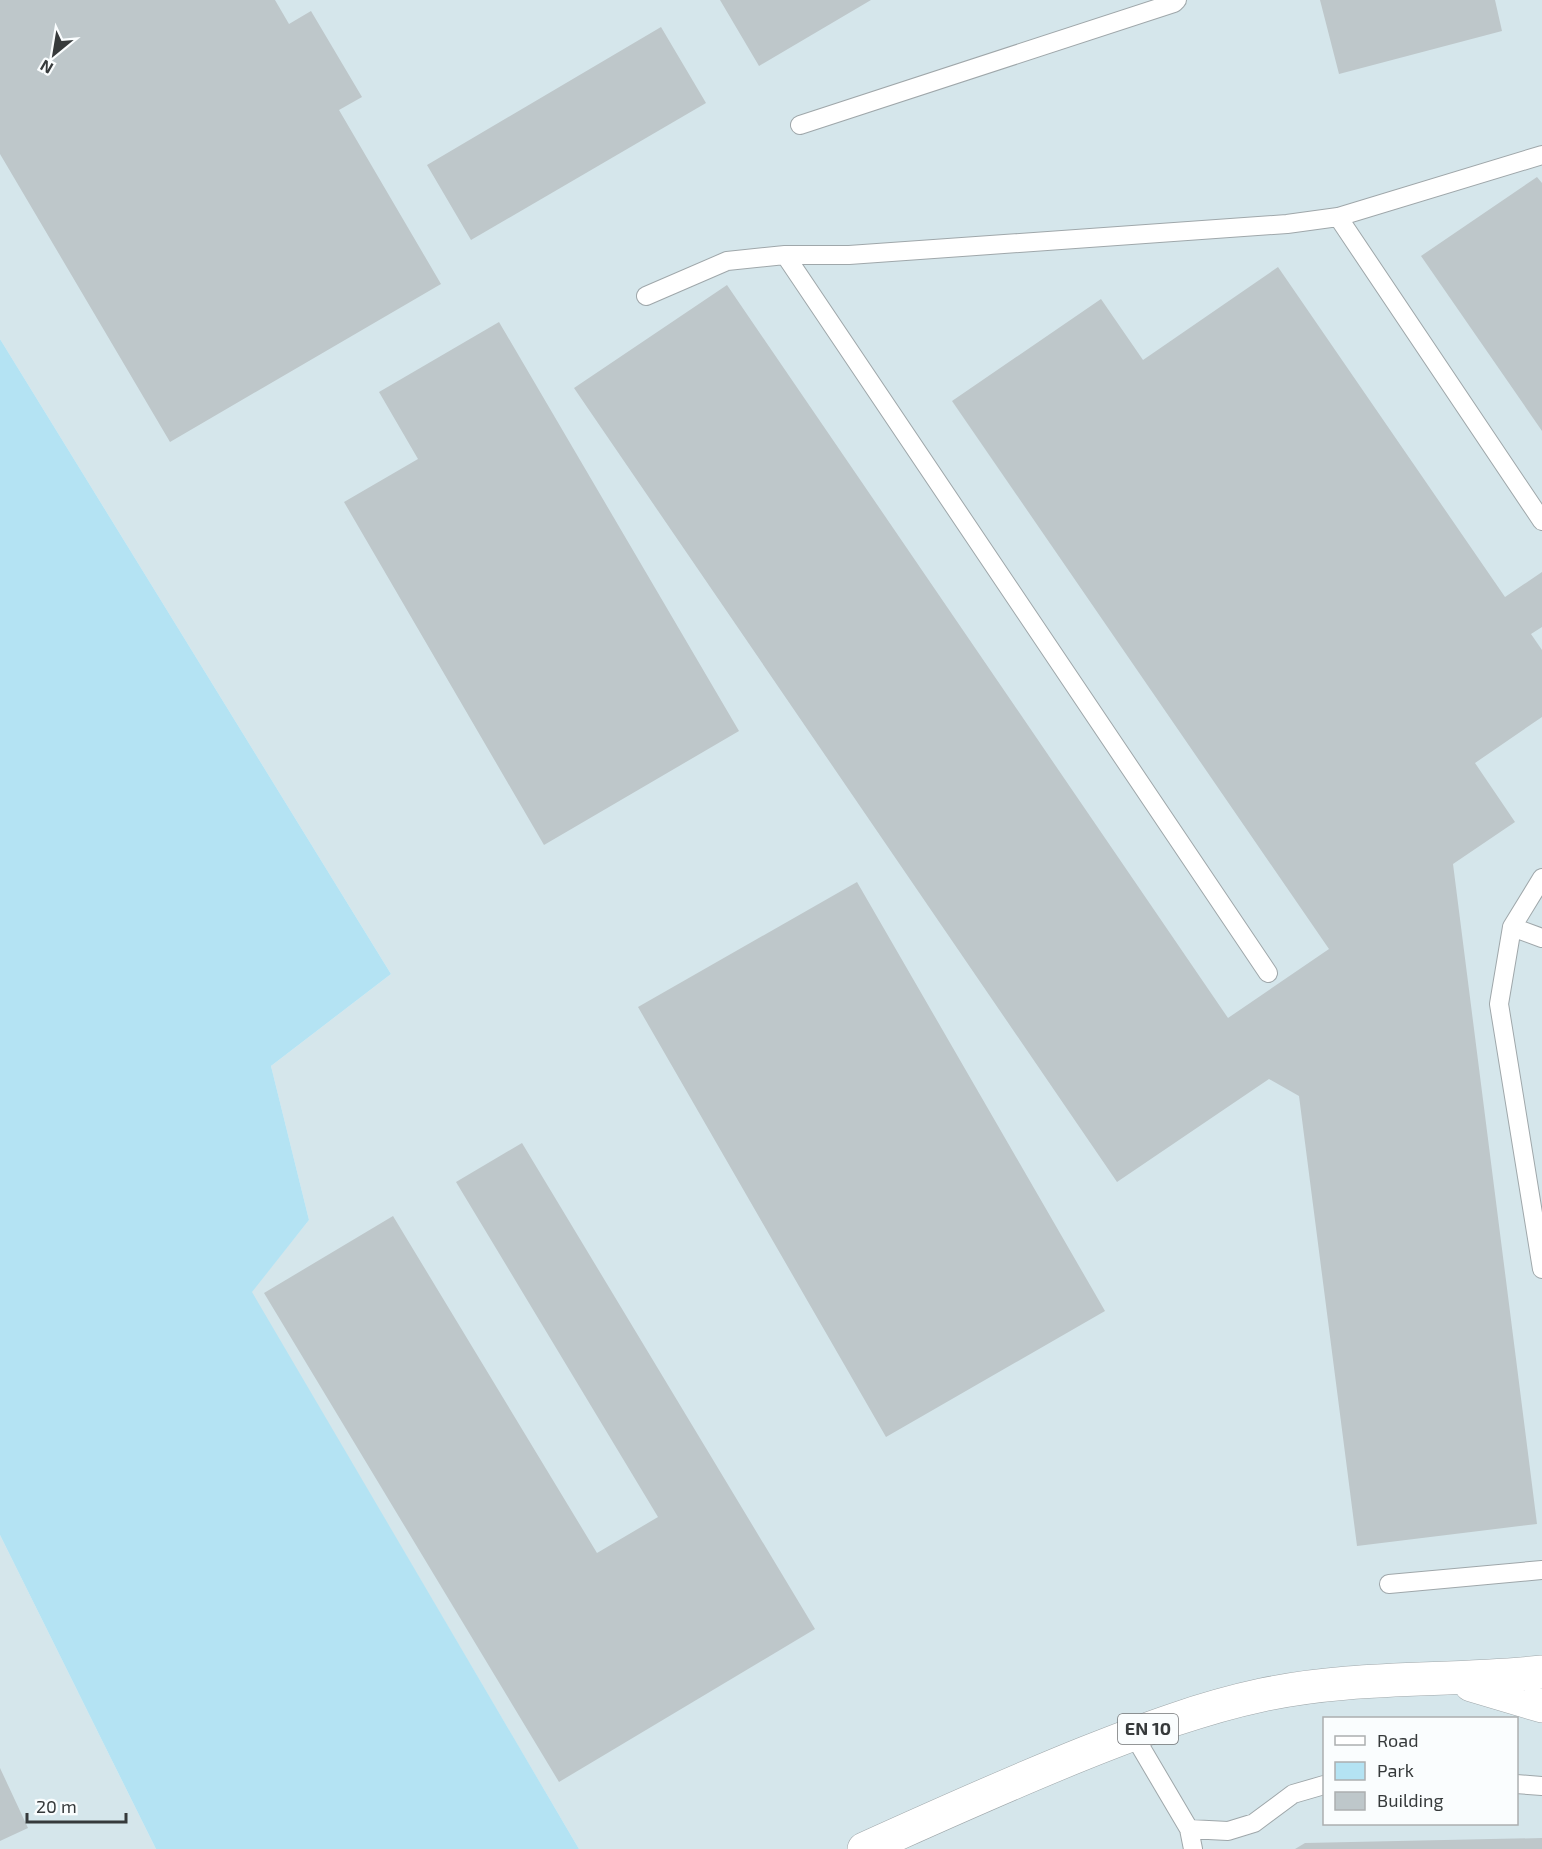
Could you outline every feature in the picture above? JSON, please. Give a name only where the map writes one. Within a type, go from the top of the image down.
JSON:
[{"type":"main road","name":"EN 10","points":[[864,1849],[1022,1779],[1133,1734],[1181,1717],[1261,1695],[1321,1685],[1394,1679],[1449,1679],[1542,1672]]},
{"type":"main road","name":"EN 10","points":[[1449,1679],[1542,1706]]},
{"type":"lane","points":[[800,124],[1162,7],[1177,0]]},
{"type":"lane","points":[[646,296],[727,261],[785,255],[849,255],[1287,224],[1338,217],[1542,155]]},
{"type":"lane","points":[[1338,217],[1542,521]]},
{"type":"lane","points":[[785,255],[1268,973]]},
{"type":"lane","points":[[1542,878],[1512,927],[1499,1004],[1542,1269]]},
{"type":"lane","points":[[1512,927],[1542,938]]},
{"type":"lane","points":[[1389,1584],[1542,1570]]},
{"type":"lane","points":[[1133,1734],[1189,1829],[1193,1849]]},
{"type":"lane","points":[[1518,1784],[1542,1786]]},
{"type":"lane","points":[[1189,1829],[1228,1831],[1254,1822],[1293,1794],[1323,1785]]},
{"type":"shaded area","points":[[0,0],[1542,0],[1542,1849],[579,1849],[251,1292],[309,1220],[271,1066],[391,974],[0,339]]},
{"type":"shaded area","points":[[0,1535],[156,1849],[0,1849]]},
{"type":"green space","points":[[0,339],[391,974],[271,1066],[309,1220],[252,1292],[579,1849],[156,1849],[0,1535]]},
{"type":"building","points":[[0,0],[275,0],[289,24],[311,11],[362,97],[339,110],[441,284],[170,442],[0,154]]},
{"type":"building","points":[[720,0],[871,0],[759,66]]},
{"type":"building","points":[[1320,0],[1495,0],[1502,31],[1339,74]]},
{"type":"building","points":[[661,27],[706,103],[471,240],[427,165]]},
{"type":"building","points":[[1537,177],[1542,183],[1542,431],[1421,256]]},
{"type":"building","points":[[1278,267],[1505,597],[1542,572],[1542,627],[1531,634],[1542,650],[1542,717],[1475,763],[1515,822],[1453,864],[1537,1524],[1357,1546],[1299,1096],[1269,1079],[1117,1182],[574,388],[727,285],[1228,1018],[1329,949],[952,401],[1101,299],[1143,360]]},
{"type":"building","points":[[499,322],[739,731],[544,845],[344,502],[418,459],[379,392]]},
{"type":"building","points":[[857,882],[1105,1311],[886,1437],[638,1007]]},
{"type":"building","points":[[522,1143],[815,1629],[559,1782],[264,1293],[393,1216],[597,1553],[658,1517],[456,1182]]},
{"type":"building","points":[[0,1768],[28,1828],[0,1841]]},
{"type":"building","points":[[1542,1838],[1542,1849],[1295,1849],[1305,1843]]}]
